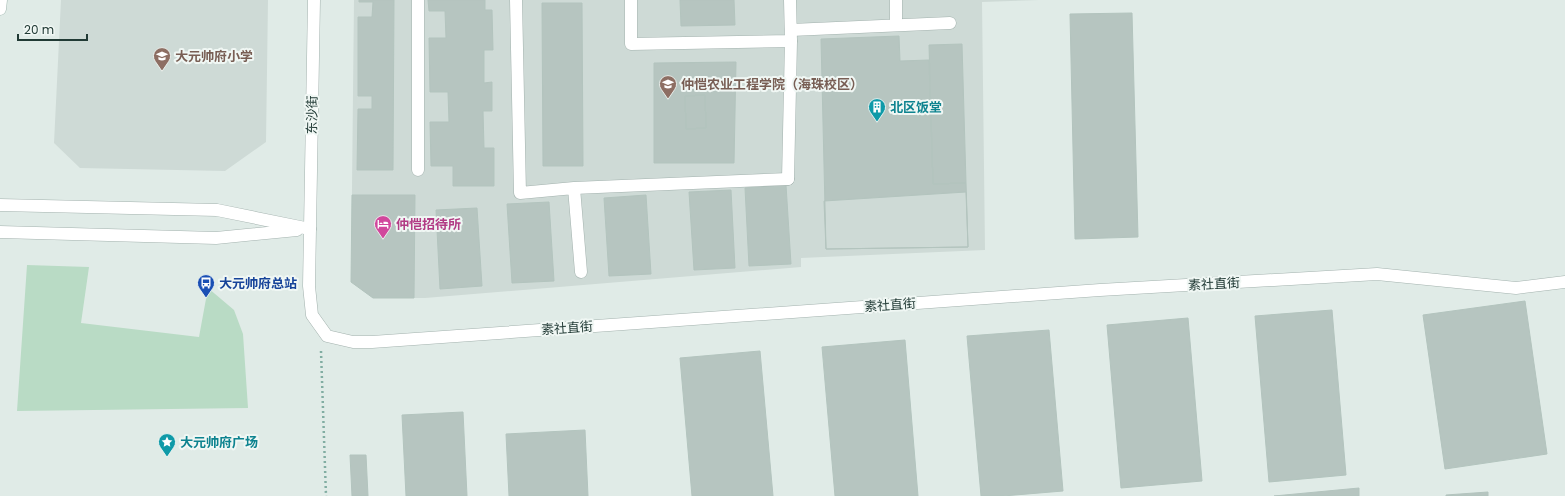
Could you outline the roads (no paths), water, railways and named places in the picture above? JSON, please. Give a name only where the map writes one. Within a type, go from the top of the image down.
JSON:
[{"type":"street","points":[[0,10],[1,0]]},
{"type":"street","name":"东沙街","points":[[310,229],[314,0]]},
{"type":"street","points":[[418,0],[418,170]]},
{"type":"street","points":[[516,0],[520,193],[574,188],[788,179],[791,35],[790,0]]},
{"type":"street","points":[[631,0],[631,44],[791,35],[896,25],[950,23]]},
{"type":"street","points":[[896,0],[896,25]]},
{"type":"street","points":[[574,188],[581,272]]},
{"type":"street","points":[[0,205],[216,210],[310,229]]},
{"type":"street","points":[[0,232],[216,238],[310,229]]},
{"type":"street","name":"素社直街","points":[[310,229],[309,286],[312,315],[327,336],[353,342],[372,342],[1092,291],[1377,274],[1516,288],[1565,282]]},
{"type":"place","name":"大元帅府小学","points":[[162,71]]},
{"type":"place","name":"仲恺农业工程学院（海珠校区）","points":[[668,99]]},
{"type":"place","name":"北区饭堂","points":[[877,122]]},
{"type":"place","name":"仲恺招待所","points":[[383,239]]},
{"type":"place","name":"大元帅府总站","points":[[206,298]]},
{"type":"place","name":"大元帅府广场","points":[[167,457]]}]
